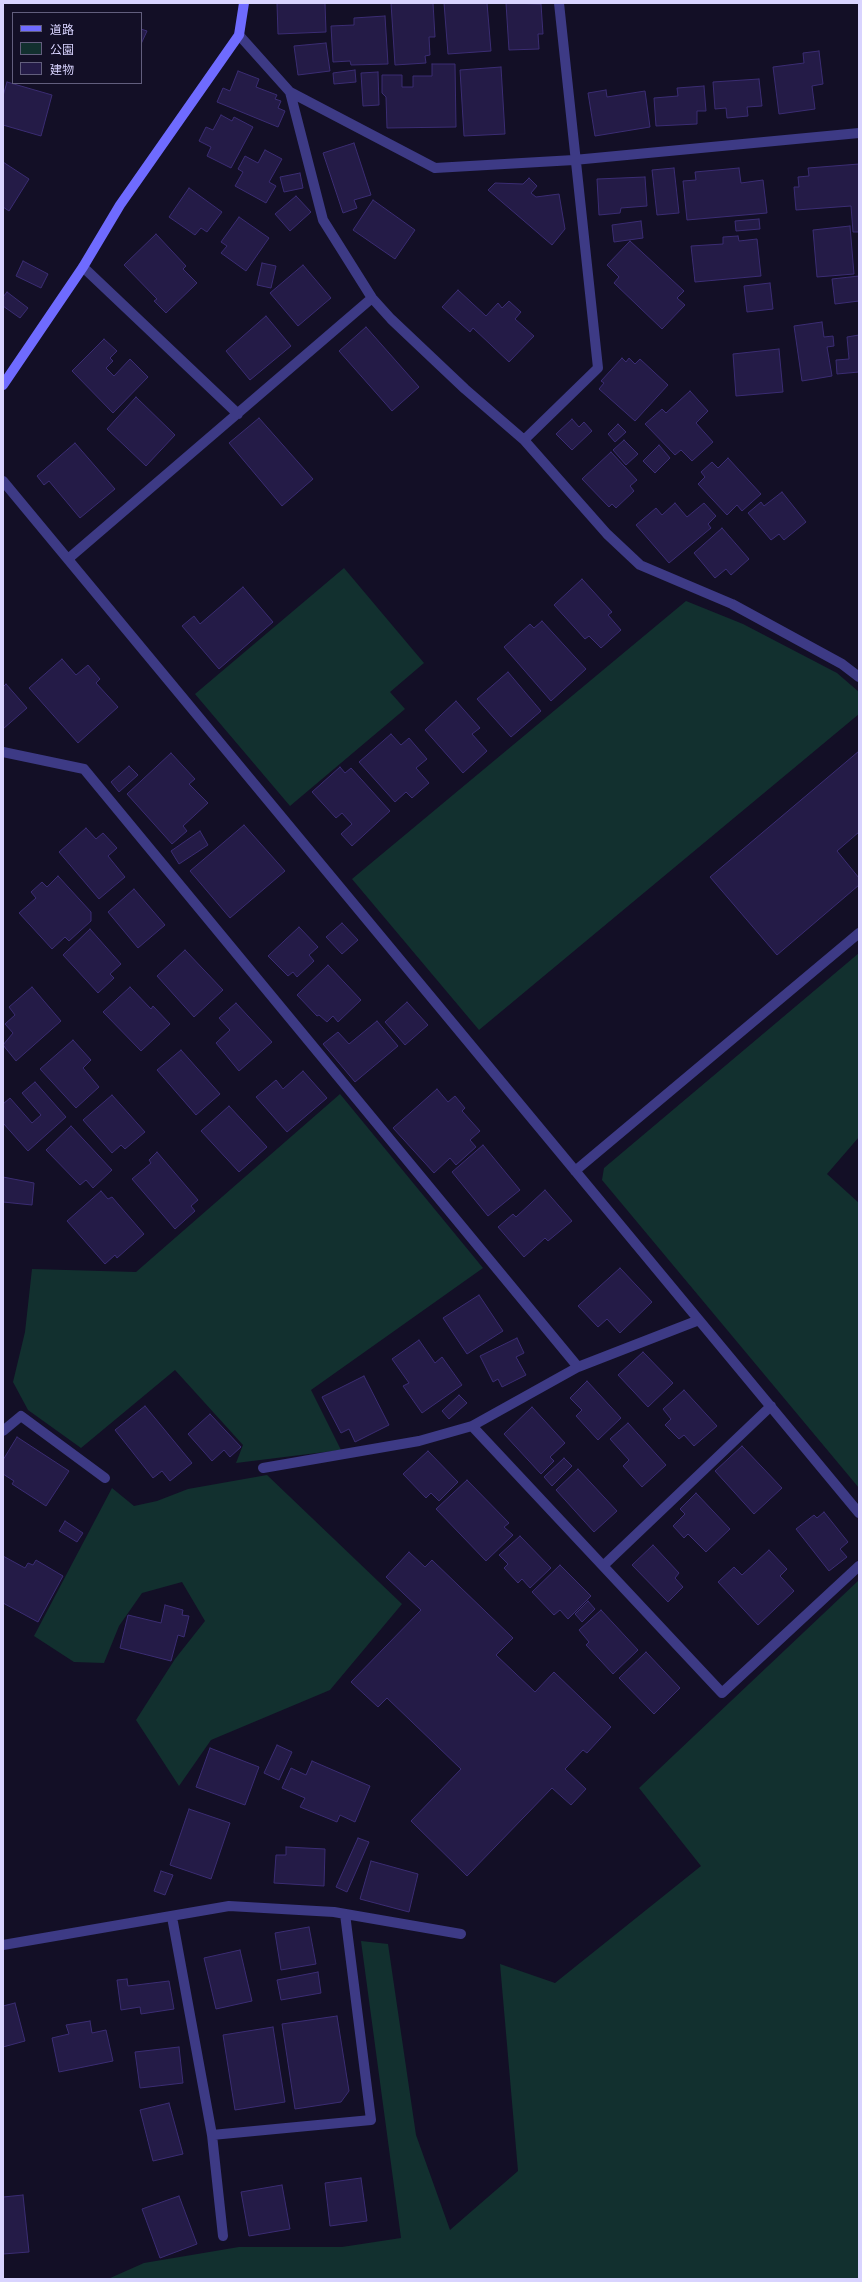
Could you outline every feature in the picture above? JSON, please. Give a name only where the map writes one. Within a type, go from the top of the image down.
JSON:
[{"type":"street","points":[[3,385],[83,267],[120,206],[239,35],[244,3]]},
{"type":"street","points":[[524,440],[598,368],[574,160],[559,3]]},
{"type":"street","points":[[239,35],[290,92],[435,168],[574,160],[859,133]]},
{"type":"street","points":[[290,92],[323,220],[372,298],[465,389],[524,440],[607,534],[640,565],[732,604],[842,664],[859,678]]},
{"type":"street","points":[[83,267],[238,414]]},
{"type":"street","points":[[68,559],[372,298]]},
{"type":"street","points":[[3,481],[859,1513]]},
{"type":"street","points":[[3,752],[84,769],[578,1367]]},
{"type":"street","points":[[575,1171],[859,933]]},
{"type":"street","points":[[263,1468],[419,1441],[472,1426],[578,1367],[699,1320]]},
{"type":"street","points":[[603,1566],[771,1406]]},
{"type":"street","points":[[3,1431],[21,1416],[105,1478]]},
{"type":"street","points":[[472,1426],[722,1693],[859,1566]]},
{"type":"street","points":[[3,1945],[172,1917],[228,1906],[345,1914],[460,1934]]},
{"type":"street","points":[[212,2135],[371,2120],[345,1914]]},
{"type":"street","points":[[172,1917],[212,2135],[223,2236]]},
{"type":"green space","points":[[344,568],[424,663],[390,692],[405,709],[290,806],[195,694]]},
{"type":"green space","points":[[686,601],[743,624],[837,673],[859,692],[859,714],[479,1030],[352,879]]},
{"type":"green space","points":[[859,953],[859,1137],[827,1174],[859,1203],[859,1488],[602,1180],[604,1168]]},
{"type":"green space","points":[[340,1094],[483,1268],[311,1390],[341,1450],[236,1463],[243,1445],[175,1370],[81,1448],[28,1410],[13,1382],[25,1332],[32,1269],[136,1272]]},
{"type":"green space","points":[[267,1475],[402,1604],[330,1690],[211,1740],[179,1786],[136,1720],[175,1659],[205,1621],[182,1582],[142,1593],[119,1626],[104,1663],[74,1662],[34,1636],[112,1488],[134,1506],[157,1501],[188,1489]]},
{"type":"green space","points":[[859,1580],[859,2279],[108,2279],[144,2263],[239,2247],[342,2247],[401,2238],[361,1941],[388,1944],[416,2135],[450,2230],[518,2171],[500,1964],[555,1983],[701,1866],[639,1788]]},
{"type":"building","points":[[277,3],[325,3],[326,32],[278,34]]},
{"type":"building","points":[[391,3],[433,3],[435,37],[429,37],[430,55],[425,56],[426,63],[395,65]]},
{"type":"building","points":[[444,3],[487,3],[491,51],[448,54]]},
{"type":"building","points":[[506,3],[541,4],[543,34],[538,34],[539,49],[509,50]]},
{"type":"building","points":[[385,16],[388,64],[351,65],[350,61],[333,62],[331,26],[354,25],[354,18]]},
{"type":"building","points":[[142,29],[147,31],[142,42]]},
{"type":"building","points":[[326,43],[330,71],[298,75],[294,46]]},
{"type":"building","points":[[819,51],[823,84],[812,86],[815,109],[779,114],[773,67],[804,63],[803,53]]},
{"type":"building","points":[[432,64],[455,64],[456,127],[387,128],[386,97],[382,93],[382,75],[402,75],[402,87],[413,87],[413,76],[432,76]]},
{"type":"building","points":[[501,67],[505,134],[464,136],[460,70]]},
{"type":"building","points":[[355,70],[356,82],[334,84],[333,73]]},
{"type":"building","points":[[238,71],[259,79],[256,87],[277,95],[275,99],[281,101],[278,108],[285,111],[278,127],[217,102],[223,88],[230,91]]},
{"type":"building","points":[[378,72],[379,105],[363,106],[361,73]]},
{"type":"building","points":[[759,79],[762,106],[747,107],[748,116],[727,118],[726,108],[715,109],[713,82]]},
{"type":"building","points":[[7,82],[52,95],[41,136],[3,125],[3,96]]},
{"type":"building","points":[[704,86],[706,111],[697,111],[697,124],[656,126],[654,98],[678,96],[677,88]]},
{"type":"building","points":[[606,90],[607,97],[645,91],[650,127],[595,136],[588,93]]},
{"type":"building","points":[[221,115],[232,121],[234,117],[253,127],[231,168],[207,156],[211,147],[199,141],[206,127],[213,130]]},
{"type":"building","points":[[354,143],[371,195],[354,200],[357,208],[343,213],[323,153]]},
{"type":"building","points":[[265,150],[282,159],[269,182],[276,186],[266,203],[235,186],[243,172],[238,169],[245,156],[258,163]]},
{"type":"building","points":[[3,162],[29,179],[9,211],[3,207]]},
{"type":"building","points":[[859,164],[859,232],[853,232],[851,206],[796,210],[794,187],[799,187],[798,177],[809,176],[808,168]]},
{"type":"building","points":[[674,168],[679,213],[657,215],[652,170]]},
{"type":"building","points":[[739,168],[741,183],[763,180],[767,213],[687,220],[683,181],[696,180],[695,172]]},
{"type":"building","points":[[300,173],[303,188],[284,192],[280,177]]},
{"type":"building","points":[[645,177],[647,206],[621,208],[620,213],[599,215],[597,179]]},
{"type":"building","points":[[529,178],[537,186],[531,193],[536,197],[559,194],[565,229],[552,245],[488,190],[495,183],[523,184]]},
{"type":"building","points":[[189,188],[222,212],[207,232],[201,228],[195,235],[169,217]]},
{"type":"building","points":[[296,196],[311,212],[290,231],[275,214]]},
{"type":"building","points":[[373,200],[415,230],[395,259],[353,230]]},
{"type":"building","points":[[239,217],[269,238],[246,271],[221,253],[227,246],[221,242]]},
{"type":"building","points":[[759,219],[760,229],[736,231],[735,221]]},
{"type":"building","points":[[641,221],[643,238],[614,242],[612,225]]},
{"type":"building","points":[[850,226],[854,274],[817,277],[813,230]]},
{"type":"building","points":[[156,234],[186,266],[183,269],[197,283],[166,313],[154,301],[157,299],[124,265]]},
{"type":"building","points":[[738,236],[739,241],[757,239],[761,276],[695,282],[691,246],[723,244],[723,237]]},
{"type":"building","points":[[630,241],[684,291],[677,298],[685,305],[662,329],[614,283],[619,277],[607,265]]},
{"type":"building","points":[[23,261],[48,274],[41,288],[16,276]]},
{"type":"building","points":[[262,263],[276,266],[271,288],[257,285]]},
{"type":"building","points":[[303,265],[331,298],[298,326],[270,293]]},
{"type":"building","points":[[859,276],[859,301],[835,304],[832,279]]},
{"type":"building","points":[[770,283],[773,309],[747,312],[744,286]]},
{"type":"building","points":[[458,290],[486,316],[498,303],[502,308],[509,301],[521,312],[515,319],[534,336],[509,362],[473,328],[470,332],[442,307]]},
{"type":"building","points":[[7,292],[28,308],[20,318],[3,306],[3,297]]},
{"type":"building","points":[[266,316],[291,346],[250,380],[226,351]]},
{"type":"building","points":[[822,322],[824,337],[833,336],[834,346],[827,347],[832,376],[802,381],[794,326]]},
{"type":"building","points":[[366,327],[419,387],[392,411],[339,351]]},
{"type":"building","points":[[859,335],[859,372],[837,374],[836,360],[849,359],[847,337]]},
{"type":"building","points":[[104,339],[117,351],[110,358],[113,361],[106,368],[114,376],[130,359],[148,377],[113,413],[72,371]]},
{"type":"building","points":[[779,349],[783,392],[736,396],[733,354]]},
{"type":"building","points":[[622,358],[626,362],[629,358],[635,364],[640,359],[668,385],[635,421],[599,389],[604,383],[601,381]]},
{"type":"building","points":[[690,391],[708,411],[696,423],[713,442],[692,461],[681,450],[675,455],[645,424],[662,409],[666,413]]},
{"type":"building","points":[[136,397],[175,435],[146,466],[107,429]]},
{"type":"building","points":[[259,418],[313,479],[282,506],[229,443]]},
{"type":"building","points":[[572,419],[579,427],[584,422],[592,431],[572,450],[556,434]]},
{"type":"building","points":[[618,424],[626,432],[615,442],[608,434]]},
{"type":"building","points":[[624,440],[638,454],[626,465],[613,450]]},
{"type":"building","points":[[75,443],[115,489],[80,518],[49,481],[44,485],[37,476]]},
{"type":"building","points":[[659,445],[670,458],[655,473],[643,461]]},
{"type":"building","points":[[611,452],[637,480],[630,486],[634,491],[616,508],[612,504],[609,507],[582,479]]},
{"type":"building","points":[[728,458],[761,494],[742,511],[737,505],[727,515],[698,484],[705,477],[701,472],[712,462],[718,468]]},
{"type":"building","points":[[782,492],[806,522],[784,540],[779,534],[771,540],[748,513],[761,502],[764,506]]},
{"type":"building","points":[[675,503],[687,517],[704,503],[716,516],[708,524],[711,528],[669,563],[636,525],[656,508],[662,515]]},
{"type":"building","points":[[722,528],[749,559],[731,575],[726,569],[715,578],[694,553]]},
{"type":"building","points":[[582,579],[612,612],[608,615],[621,630],[601,648],[589,636],[585,639],[554,605]]},
{"type":"building","points":[[243,587],[273,622],[219,669],[182,626],[194,616],[200,624]]},
{"type":"building","points":[[542,621],[586,669],[551,701],[504,647],[530,624],[534,628]]},
{"type":"building","points":[[62,659],[76,675],[88,665],[100,679],[96,683],[118,707],[78,743],[29,688]]},
{"type":"building","points":[[508,672],[541,711],[511,737],[477,699]]},
{"type":"building","points":[[6,684],[27,708],[3,729],[3,687]]},
{"type":"building","points":[[456,701],[480,728],[472,734],[487,751],[463,773],[425,730]]},
{"type":"building","points":[[391,734],[401,745],[409,738],[427,759],[416,768],[429,783],[412,798],[406,792],[395,802],[359,762]]},
{"type":"building","points":[[859,751],[859,832],[837,851],[859,878],[859,885],[777,955],[710,877]]},
{"type":"building","points":[[171,753],[195,779],[189,784],[208,803],[183,826],[187,831],[172,844],[127,794]]},
{"type":"building","points":[[129,766],[138,775],[119,792],[111,782]]},
{"type":"building","points":[[340,767],[345,773],[351,768],[390,811],[352,846],[341,834],[352,824],[342,813],[336,818],[312,792]]},
{"type":"building","points":[[244,825],[285,871],[230,918],[190,871]]},
{"type":"building","points":[[86,828],[96,839],[103,833],[117,848],[108,856],[125,877],[99,899],[59,852]]},
{"type":"building","points":[[200,831],[208,845],[179,864],[171,851]]},
{"type":"building","points":[[58,876],[91,912],[91,921],[69,941],[65,937],[52,949],[19,913],[36,898],[31,892],[42,882],[47,887]]},
{"type":"building","points":[[134,889],[165,925],[138,948],[108,912]]},
{"type":"building","points":[[342,923],[358,940],[342,954],[326,937]]},
{"type":"building","points":[[299,927],[318,947],[309,955],[314,961],[297,977],[293,972],[288,976],[268,956]]},
{"type":"building","points":[[90,929],[121,964],[110,974],[114,978],[98,993],[63,955]]},
{"type":"building","points":[[185,950],[223,990],[194,1017],[157,976]]},
{"type":"building","points":[[328,965],[361,1000],[338,1022],[333,1016],[327,1022],[319,1015],[317,1016],[297,995]]},
{"type":"building","points":[[32,987],[61,1021],[16,1061],[3,1045],[13,1033],[5,1024],[15,1015],[9,1007]]},
{"type":"building","points":[[130,987],[151,1009],[153,1006],[170,1024],[141,1051],[103,1012]]},
{"type":"building","points":[[407,1002],[428,1025],[405,1045],[385,1022]]},
{"type":"building","points":[[236,1003],[272,1042],[239,1071],[216,1043],[230,1030],[219,1018]]},
{"type":"building","points":[[377,1021],[398,1046],[355,1082],[323,1044],[338,1032],[349,1044]]},
{"type":"building","points":[[73,1040],[91,1060],[83,1068],[99,1087],[76,1108],[40,1069]]},
{"type":"building","points":[[181,1050],[220,1094],[196,1115],[157,1070]]},
{"type":"building","points":[[303,1071],[327,1098],[287,1132],[256,1097],[276,1080],[283,1089]]},
{"type":"building","points":[[35,1082],[66,1117],[28,1151],[3,1123],[3,1104],[10,1098],[32,1123],[41,1115],[22,1093]]},
{"type":"building","points":[[437,1089],[448,1102],[455,1096],[465,1108],[462,1111],[480,1131],[470,1140],[476,1147],[456,1165],[450,1158],[434,1173],[393,1128]]},
{"type":"building","points":[[112,1095],[145,1132],[125,1149],[121,1145],[112,1153],[83,1120]]},
{"type":"building","points":[[229,1106],[267,1147],[239,1172],[201,1131]]},
{"type":"building","points":[[71,1126],[112,1170],[93,1188],[86,1180],[80,1185],[46,1150]]},
{"type":"building","points":[[483,1145],[520,1190],[488,1216],[452,1172]]},
{"type":"building","points":[[157,1152],[198,1200],[191,1206],[195,1211],[175,1229],[132,1179],[151,1163],[149,1160]]},
{"type":"building","points":[[3,1177],[34,1183],[32,1205],[3,1202]]},
{"type":"building","points":[[545,1190],[572,1221],[548,1241],[545,1238],[524,1257],[498,1227],[513,1214],[516,1217]]},
{"type":"building","points":[[101,1191],[108,1199],[112,1197],[144,1234],[117,1258],[115,1255],[105,1264],[67,1221]]},
{"type":"building","points":[[620,1268],[652,1302],[620,1333],[607,1319],[598,1327],[578,1306]]},
{"type":"building","points":[[479,1295],[503,1331],[467,1354],[443,1318]]},
{"type":"building","points":[[517,1338],[524,1353],[516,1357],[526,1375],[502,1387],[498,1379],[493,1382],[480,1356]]},
{"type":"building","points":[[419,1340],[435,1363],[442,1357],[462,1385],[422,1413],[403,1386],[409,1383],[392,1359]]},
{"type":"building","points":[[643,1352],[673,1383],[648,1407],[618,1375]]},
{"type":"building","points":[[364,1376],[389,1425],[355,1442],[349,1429],[341,1433],[322,1397]]},
{"type":"building","points":[[587,1381],[621,1418],[598,1440],[576,1416],[582,1410],[570,1398]]},
{"type":"building","points":[[684,1390],[717,1426],[694,1446],[684,1435],[679,1439],[665,1425],[671,1419],[663,1409]]},
{"type":"building","points":[[459,1395],[467,1403],[449,1419],[442,1411]]},
{"type":"building","points":[[145,1406],[192,1463],[170,1481],[162,1471],[153,1478],[115,1430]]},
{"type":"building","points":[[532,1407],[565,1443],[550,1457],[554,1461],[541,1474],[504,1434]]},
{"type":"building","points":[[210,1414],[241,1447],[230,1457],[224,1450],[212,1461],[188,1434]]},
{"type":"building","points":[[628,1423],[666,1465],[642,1487],[623,1466],[629,1460],[610,1439]]},
{"type":"building","points":[[17,1437],[69,1471],[46,1506],[12,1484],[14,1481],[3,1474],[3,1460]]},
{"type":"building","points":[[742,1446],[782,1488],[754,1514],[715,1471]]},
{"type":"building","points":[[428,1451],[458,1482],[439,1501],[431,1493],[426,1498],[403,1474]]},
{"type":"building","points":[[564,1458],[572,1466],[552,1486],[544,1477]]},
{"type":"building","points":[[578,1469],[617,1511],[594,1532],[556,1490]]},
{"type":"building","points":[[467,1480],[509,1523],[504,1527],[513,1535],[486,1561],[436,1509]]},
{"type":"building","points":[[696,1493],[730,1529],[706,1552],[688,1534],[684,1538],[673,1526],[685,1514],[680,1509]]},
{"type":"building","points":[[824,1512],[848,1542],[840,1549],[847,1557],[829,1571],[796,1529],[814,1515],[817,1518]]},
{"type":"building","points":[[65,1521],[83,1533],[77,1542],[59,1531]]},
{"type":"building","points":[[520,1536],[551,1568],[530,1588],[522,1579],[518,1583],[504,1568],[508,1564],[499,1555]]},
{"type":"building","points":[[653,1545],[679,1573],[675,1578],[683,1587],[668,1602],[632,1565]]},
{"type":"building","points":[[769,1550],[787,1569],[780,1576],[794,1591],[758,1625],[718,1582],[734,1567],[742,1575]]},
{"type":"building","points":[[409,1552],[425,1567],[432,1560],[513,1638],[496,1655],[535,1692],[554,1672],[611,1727],[587,1753],[583,1750],[565,1769],[586,1789],[571,1805],[552,1788],[467,1876],[411,1821],[461,1769],[387,1698],[378,1707],[351,1682],[421,1610],[386,1577]]},
{"type":"building","points":[[3,1556],[25,1568],[28,1563],[33,1565],[36,1560],[63,1576],[38,1622],[3,1603]]},
{"type":"building","points":[[560,1565],[591,1596],[568,1619],[560,1610],[554,1615],[532,1592]]},
{"type":"building","points":[[588,1601],[595,1609],[582,1622],[575,1614]]},
{"type":"building","points":[[165,1605],[183,1610],[182,1615],[189,1616],[184,1637],[178,1635],[171,1661],[120,1648],[128,1615],[161,1623]]},
{"type":"building","points":[[601,1610],[638,1650],[613,1674],[586,1645],[589,1642],[579,1630]]},
{"type":"building","points":[[646,1652],[680,1688],[654,1714],[619,1678]]},
{"type":"building","points":[[277,1745],[292,1752],[279,1780],[264,1773]]},
{"type":"building","points":[[210,1748],[259,1767],[245,1805],[196,1787]]},
{"type":"building","points":[[312,1761],[370,1786],[355,1822],[340,1815],[337,1822],[300,1807],[305,1798],[282,1788],[291,1768],[306,1775]]},
{"type":"building","points":[[189,1809],[230,1823],[211,1879],[170,1865]]},
{"type":"building","points":[[358,1838],[369,1842],[347,1892],[336,1887]]},
{"type":"building","points":[[286,1847],[325,1849],[324,1886],[274,1883],[276,1855],[286,1855]]},
{"type":"building","points":[[371,1861],[418,1874],[409,1912],[360,1899]]},
{"type":"building","points":[[161,1871],[173,1875],[165,1895],[154,1891]]},
{"type":"building","points":[[309,1927],[316,1964],[281,1970],[275,1933]]},
{"type":"building","points":[[240,1950],[252,2001],[216,2009],[204,1958]]},
{"type":"building","points":[[318,1972],[321,1993],[281,2000],[277,1980]]},
{"type":"building","points":[[127,1979],[128,1986],[169,1981],[174,2009],[141,2014],[140,2007],[121,2010],[117,1980]]},
{"type":"building","points":[[15,2003],[25,2041],[3,2047],[3,2006]]},
{"type":"building","points":[[337,2016],[349,2091],[341,2102],[295,2109],[282,2024]]},
{"type":"building","points":[[90,2021],[92,2033],[106,2030],[113,2061],[59,2072],[52,2038],[69,2034],[66,2025]]},
{"type":"building","points":[[273,2027],[285,2102],[235,2110],[223,2035]]},
{"type":"building","points":[[179,2047],[183,2083],[140,2088],[135,2052]]},
{"type":"building","points":[[169,2103],[183,2154],[153,2161],[140,2110]]},
{"type":"building","points":[[361,2178],[367,2221],[330,2226],[325,2183]]},
{"type":"building","points":[[282,2185],[290,2229],[249,2236],[241,2192]]},
{"type":"building","points":[[23,2195],[29,2252],[3,2254],[3,2197]]},
{"type":"building","points":[[179,2196],[197,2244],[160,2258],[142,2209]]}]
